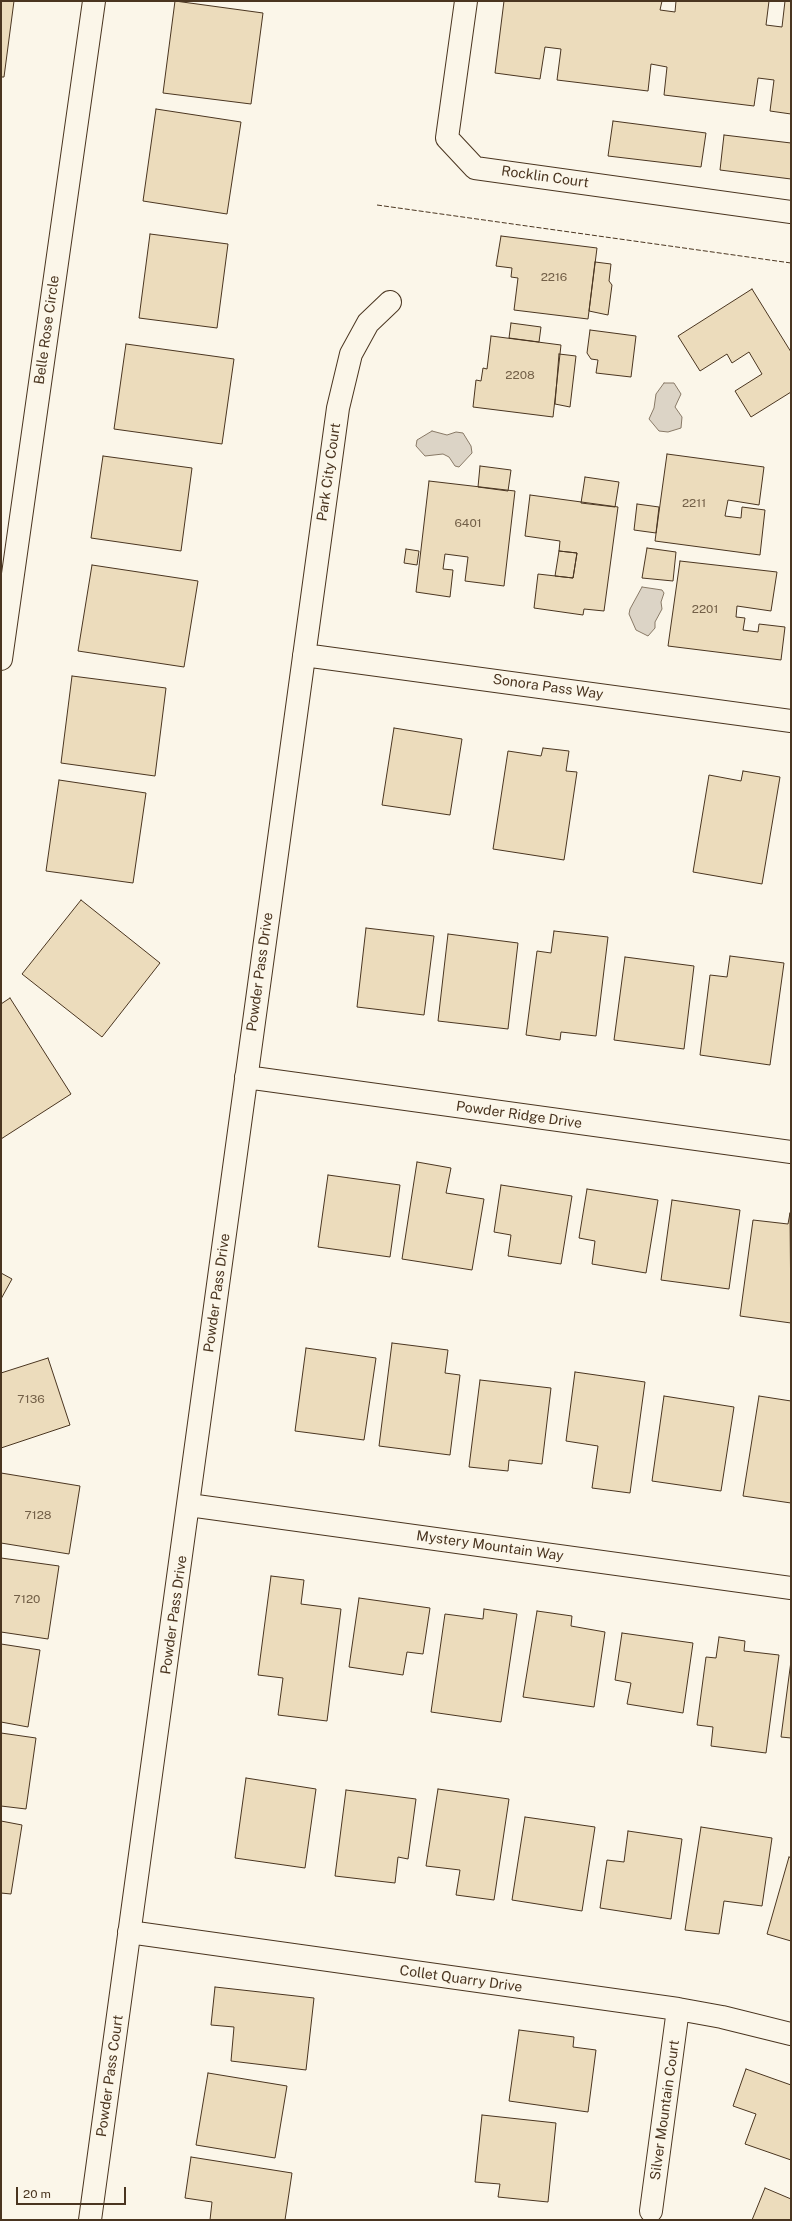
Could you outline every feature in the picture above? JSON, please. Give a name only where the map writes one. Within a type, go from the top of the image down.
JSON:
[{"type":"street","name":"Belle Rose Circle","points":[[1,659],[94,1]]},
{"type":"street","name":"Rocklin Court","points":[[466,1],[447,138],[475,168],[791,212]]},
{"type":"street","name":"Park City Court","points":[[304,655],[338,408],[351,354],[368,323],[390,302]]},
{"type":"street","name":"Sonora Pass Way","points":[[304,655],[791,721]]},
{"type":"street","name":"Powder Pass Drive","points":[[129,1932],[189,1505],[304,655]]},
{"type":"street","name":"Powder Ridge Drive","points":[[246,1077],[791,1152]]},
{"type":"street","name":"Mystery Mountain Way","points":[[189,1505],[791,1588]]},
{"type":"street","name":"Collet Quarry Drive","points":[[129,1932],[678,2009],[730,2018],[791,2034]]},
{"type":"street","name":"Powder Pass Court","points":[[90,2220],[129,1932]]},
{"type":"street","name":"Silver Mountain Court","points":[[651,2211],[678,2009]]},
{"type":"shaded area","points":[[664,383],[674,383],[681,394],[675,407],[682,417],[681,428],[668,432],[659,431],[649,419],[654,408],[656,394]]},
{"type":"shaded area","points":[[432,431],[447,435],[456,432],[463,433],[471,446],[472,453],[459,467],[455,466],[449,457],[443,454],[425,456],[416,446],[417,440]]},
{"type":"shaded area","points":[[642,587],[662,590],[664,593],[661,602],[662,609],[655,622],[655,628],[648,636],[636,630],[629,614],[630,609]]},
{"type":"building","points":[[1,1],[14,1],[4,77],[1,77]]},
{"type":"building","points":[[175,1],[263,13],[251,104],[163,93]]},
{"type":"building","points":[[504,1],[662,1],[660,10],[675,12],[676,1],[769,1],[766,25],[782,27],[785,1],[791,1],[791,114],[770,111],[774,80],[758,78],[754,106],[664,95],[667,67],[651,64],[648,91],[557,80],[561,49],[545,47],[540,79],[495,73]]},
{"type":"building","points":[[156,109],[241,122],[227,214],[143,201]]},
{"type":"building","points":[[613,121],[706,133],[701,167],[608,156]]},
{"type":"building","points":[[724,135],[791,143],[791,179],[720,170]]},
{"type":"building","points":[[150,234],[228,244],[217,328],[139,318]]},
{"type":"building","points":[[501,236],[597,248],[588,319],[514,310],[518,278],[511,277],[512,268],[496,266]]},
{"type":"building","points":[[595,262],[611,264],[609,281],[612,285],[608,315],[589,311]]},
{"type":"building","points":[[752,289],[791,352],[791,392],[751,417],[735,391],[762,374],[749,352],[732,363],[727,354],[700,371],[678,336]]},
{"type":"building","points":[[511,323],[541,327],[539,342],[509,338]]},
{"type":"building","points":[[590,330],[636,336],[631,377],[596,373],[598,360],[591,359],[587,353]]},
{"type":"building","points":[[491,336],[561,345],[553,417],[473,407],[476,380],[481,381],[483,368],[487,369]]},
{"type":"building","points":[[126,344],[234,359],[222,444],[114,429]]},
{"type":"building","points":[[559,354],[576,356],[570,407],[555,404]]},
{"type":"building","points":[[667,454],[764,467],[759,505],[728,500],[725,516],[741,518],[742,507],[765,510],[760,555],[655,541]]},
{"type":"building","points":[[103,456],[192,468],[181,551],[91,538]]},
{"type":"building","points":[[480,466],[511,470],[508,491],[478,487]]},
{"type":"building","points":[[585,477],[619,482],[615,507],[581,503]]},
{"type":"building","points":[[429,481],[515,491],[504,586],[465,581],[468,557],[445,554],[443,569],[453,570],[450,597],[416,592]]},
{"type":"building","points":[[530,495],[618,507],[604,611],[584,609],[583,615],[534,608],[538,574],[573,578],[577,553],[559,551],[560,541],[525,536]]},
{"type":"building","points":[[637,504],[659,507],[656,533],[634,530]]},
{"type":"building","points":[[647,548],[676,552],[673,581],[642,578]]},
{"type":"building","points":[[406,549],[419,551],[417,565],[404,563]]},
{"type":"building","points":[[559,551],[577,553],[573,578],[555,576]]},
{"type":"building","points":[[680,561],[777,572],[771,611],[737,606],[736,617],[745,618],[743,630],[758,632],[759,624],[785,627],[781,660],[668,646]]},
{"type":"building","points":[[92,565],[198,581],[184,667],[78,651]]},
{"type":"building","points":[[72,676],[166,688],[155,776],[61,763]]},
{"type":"building","points":[[394,728],[462,739],[450,815],[382,805]]},
{"type":"building","points":[[543,748],[569,751],[566,771],[577,772],[564,860],[493,849],[508,751],[541,756]]},
{"type":"building","points":[[743,771],[780,777],[762,884],[693,872],[709,775],[741,781]]},
{"type":"building","points":[[59,780],[146,793],[133,883],[46,871]]},
{"type":"building","points":[[81,900],[160,963],[102,1037],[22,974]]},
{"type":"building","points":[[366,928],[434,936],[424,1015],[357,1007]]},
{"type":"building","points":[[554,931],[608,937],[596,1036],[561,1032],[560,1040],[526,1035],[537,951],[551,953]]},
{"type":"building","points":[[448,934],[518,943],[508,1029],[438,1021]]},
{"type":"building","points":[[730,956],[784,963],[770,1065],[700,1055],[710,975],[727,977]]},
{"type":"building","points":[[625,957],[694,966],[684,1049],[614,1040]]},
{"type":"building","points":[[10,998],[71,1094],[1,1139],[1,1004]]},
{"type":"building","points":[[417,1162],[451,1168],[446,1193],[484,1199],[472,1270],[402,1259]]},
{"type":"building","points":[[328,1175],[400,1185],[390,1257],[318,1247]]},
{"type":"building","points":[[501,1185],[572,1196],[561,1264],[508,1256],[511,1235],[494,1232]]},
{"type":"building","points":[[587,1189],[658,1200],[646,1273],[592,1264],[595,1241],[579,1238]]},
{"type":"building","points":[[672,1200],[740,1210],[729,1289],[661,1280]]},
{"type":"building","points":[[790,1213],[791,1323],[740,1316],[753,1220],[788,1224]]},
{"type":"building","points":[[1,1273],[12,1279],[1,1299]]},
{"type":"building","points":[[392,1343],[448,1350],[445,1373],[460,1375],[450,1455],[379,1446]]},
{"type":"building","points":[[306,1348],[376,1358],[364,1440],[295,1431]]},
{"type":"building","points":[[48,1358],[70,1425],[1,1448],[1,1373]]},
{"type":"building","points":[[575,1372],[645,1382],[630,1493],[592,1488],[598,1446],[566,1441]]},
{"type":"building","points":[[480,1380],[551,1388],[542,1464],[509,1460],[508,1471],[469,1467]]},
{"type":"building","points":[[664,1396],[734,1407],[721,1491],[652,1481]]},
{"type":"building","points":[[759,1396],[791,1401],[791,1503],[743,1496]]},
{"type":"building","points":[[1,1473],[80,1486],[69,1554],[1,1543]]},
{"type":"building","points":[[1,1558],[59,1566],[48,1639],[1,1632]]},
{"type":"building","points":[[271,1576],[304,1580],[301,1604],[341,1609],[327,1721],[278,1715],[283,1678],[258,1675]]},
{"type":"building","points":[[359,1598],[430,1608],[423,1654],[407,1652],[403,1675],[349,1667]]},
{"type":"building","points":[[484,1609],[517,1614],[501,1722],[431,1712],[445,1614],[483,1619]]},
{"type":"building","points":[[537,1611],[572,1616],[571,1626],[605,1632],[594,1707],[523,1697]]},
{"type":"building","points":[[622,1633],[693,1643],[683,1713],[627,1704],[631,1683],[615,1680]]},
{"type":"building","points":[[719,1637],[745,1641],[744,1651],[779,1655],[766,1753],[711,1746],[713,1727],[697,1725],[706,1657],[716,1658]]},
{"type":"building","points":[[1,1644],[40,1650],[28,1727],[1,1722]]},
{"type":"building","points":[[791,1661],[791,1738],[781,1737]]},
{"type":"building","points":[[1,1733],[36,1738],[26,1809],[1,1806]]},
{"type":"building","points":[[246,1778],[316,1789],[305,1868],[235,1858]]},
{"type":"building","points":[[438,1789],[509,1799],[494,1900],[456,1895],[460,1870],[426,1866]]},
{"type":"building","points":[[346,1790],[416,1799],[408,1859],[398,1857],[395,1883],[335,1876]]},
{"type":"building","points":[[525,1817],[595,1827],[582,1911],[512,1900]]},
{"type":"building","points":[[1,1821],[22,1825],[11,1894],[1,1893]]},
{"type":"building","points":[[701,1827],[772,1838],[762,1906],[724,1901],[719,1934],[685,1930]]},
{"type":"building","points":[[628,1831],[682,1839],[671,1919],[600,1908],[607,1860],[624,1862]]},
{"type":"building","points":[[789,1857],[791,1858],[791,1941],[767,1934]]},
{"type":"building","points":[[215,1987],[314,1998],[306,2070],[231,2061],[234,2027],[211,2025]]},
{"type":"building","points":[[519,2030],[574,2037],[573,2047],[596,2050],[588,2112],[509,2101]]},
{"type":"building","points":[[746,2069],[791,2085],[791,2160],[745,2144],[756,2114],[733,2106]]},
{"type":"building","points":[[208,2073],[287,2086],[275,2158],[196,2145]]},
{"type":"building","points":[[482,2115],[556,2123],[548,2202],[498,2197],[500,2184],[475,2182]]},
{"type":"building","points":[[191,2157],[292,2173],[285,2220],[210,2220],[212,2202],[185,2198]]},
{"type":"building","points":[[765,2188],[791,2199],[791,2220],[752,2220]]},
{"type":"fence","points":[[377,205],[791,263]]}]
